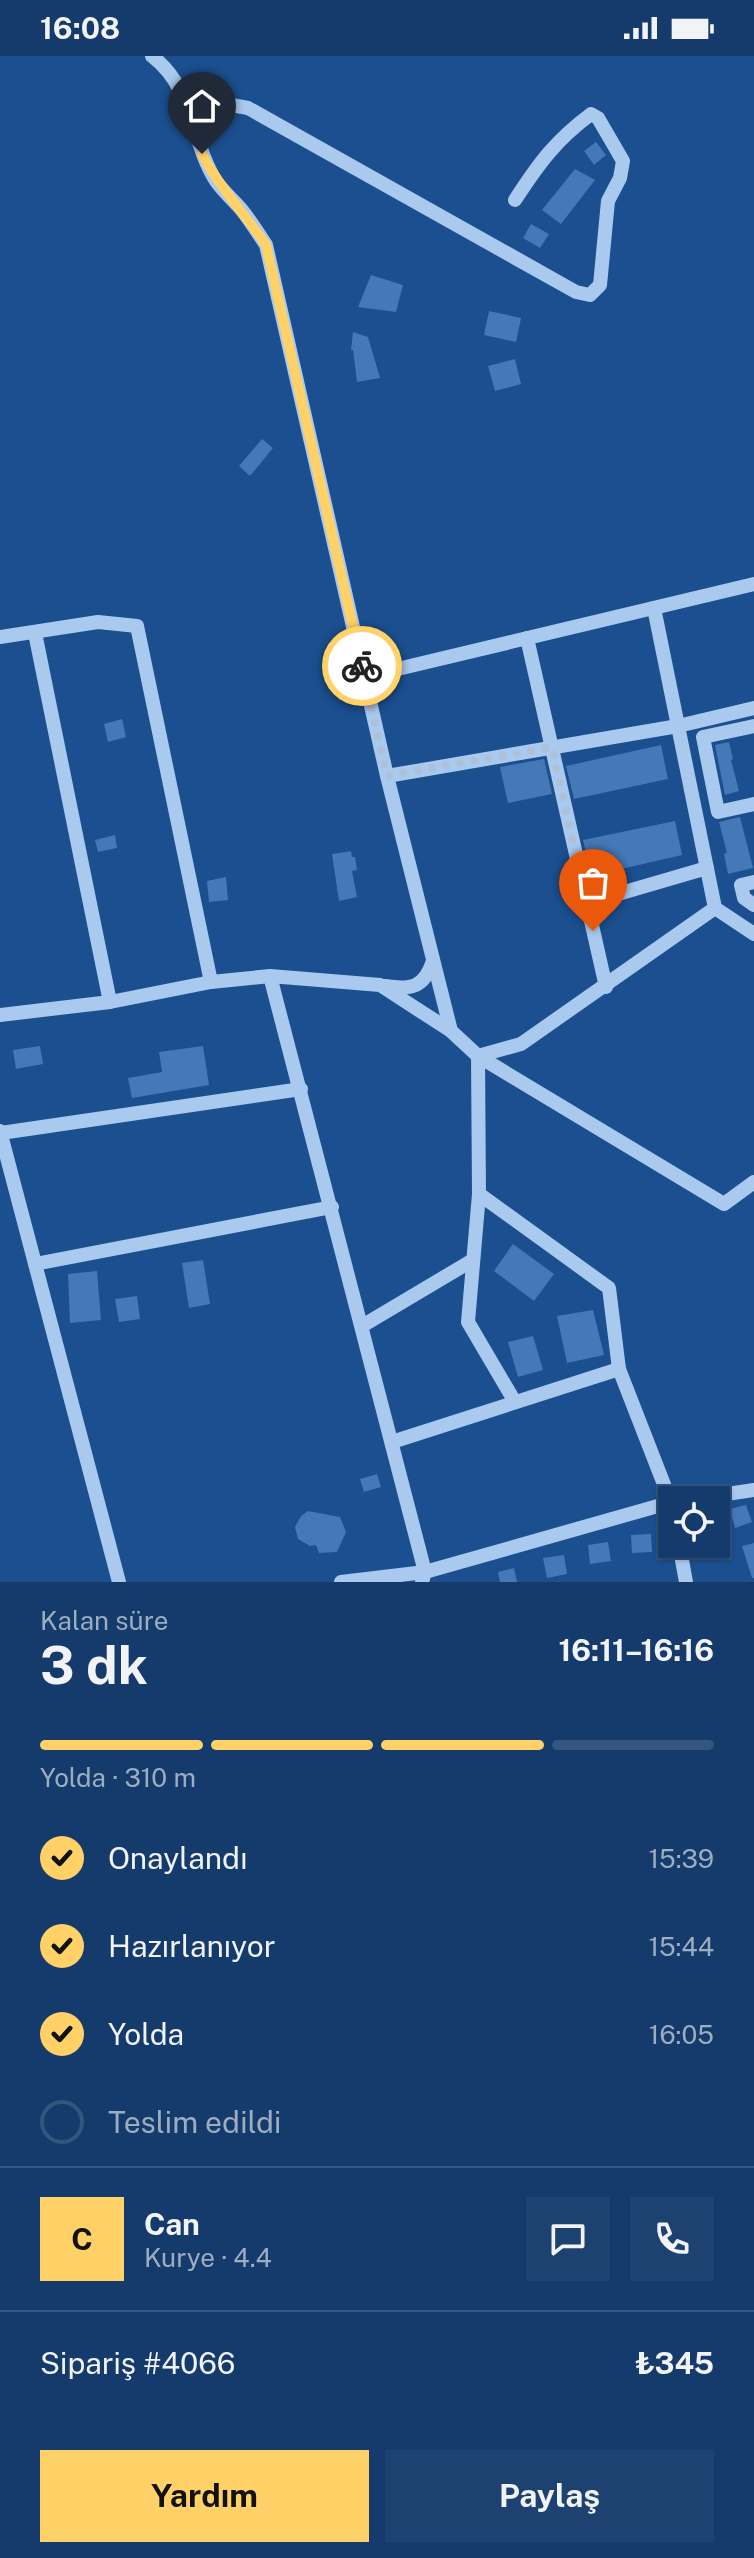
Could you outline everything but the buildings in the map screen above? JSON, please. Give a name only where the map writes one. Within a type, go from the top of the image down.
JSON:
[{"type":"street","points":[[152,56],[167,67],[192,115],[202,154],[217,182],[244,212],[266,245],[387,776],[451,1031]]},
{"type":"street","points":[[182,96],[248,108],[576,292],[590,295],[600,285],[608,201],[620,178],[623,161],[598,118],[591,114],[563,135],[515,200]]},
{"type":"street","points":[[364,677],[754,584]]},
{"type":"street","points":[[654,608],[715,908],[754,934]]},
{"type":"street","points":[[0,637],[98,622],[137,626],[211,982]]},
{"type":"street","points":[[35,633],[110,1002]]},
{"type":"street","points":[[527,638],[606,987]]},
{"type":"street","points":[[387,776],[678,726],[754,708]]},
{"type":"street","points":[[754,726],[703,737],[718,812],[754,804]]},
{"type":"street","points":[[587,903],[707,868]]},
{"type":"street","points":[[754,882],[741,885],[744,898],[754,905]]},
{"type":"street","points":[[478,1056],[521,1044],[715,908]]},
{"type":"street","points":[[0,1015],[110,1002],[211,982],[270,976],[412,987],[427,977],[434,960]]},
{"type":"street","points":[[270,976],[332,1207],[424,1577]]},
{"type":"street","points":[[380,985],[451,1031],[478,1056],[724,1204],[754,1182]]},
{"type":"street","points":[[478,1056],[479,1194],[468,1322],[515,1402]]},
{"type":"street","points":[[119,1582],[0,1132],[301,1089]]},
{"type":"street","points":[[479,1194],[609,1288],[619,1369],[665,1486]]},
{"type":"street","points":[[35,1264],[332,1207]]},
{"type":"street","points":[[362,1326],[473,1260]]},
{"type":"street","points":[[392,1442],[619,1369]]},
{"type":"street","points":[[730,1494],[754,1490]]},
{"type":"street","points":[[341,1582],[424,1577],[658,1507]]},
{"type":"street","points":[[682,1558],[686,1582]]},
{"type":"way so far","points":[[362,666],[387,776],[552,747],[593,931]]},
{"type":"route","points":[[202,154],[217,182],[244,212],[266,245],[362,666]]}]
